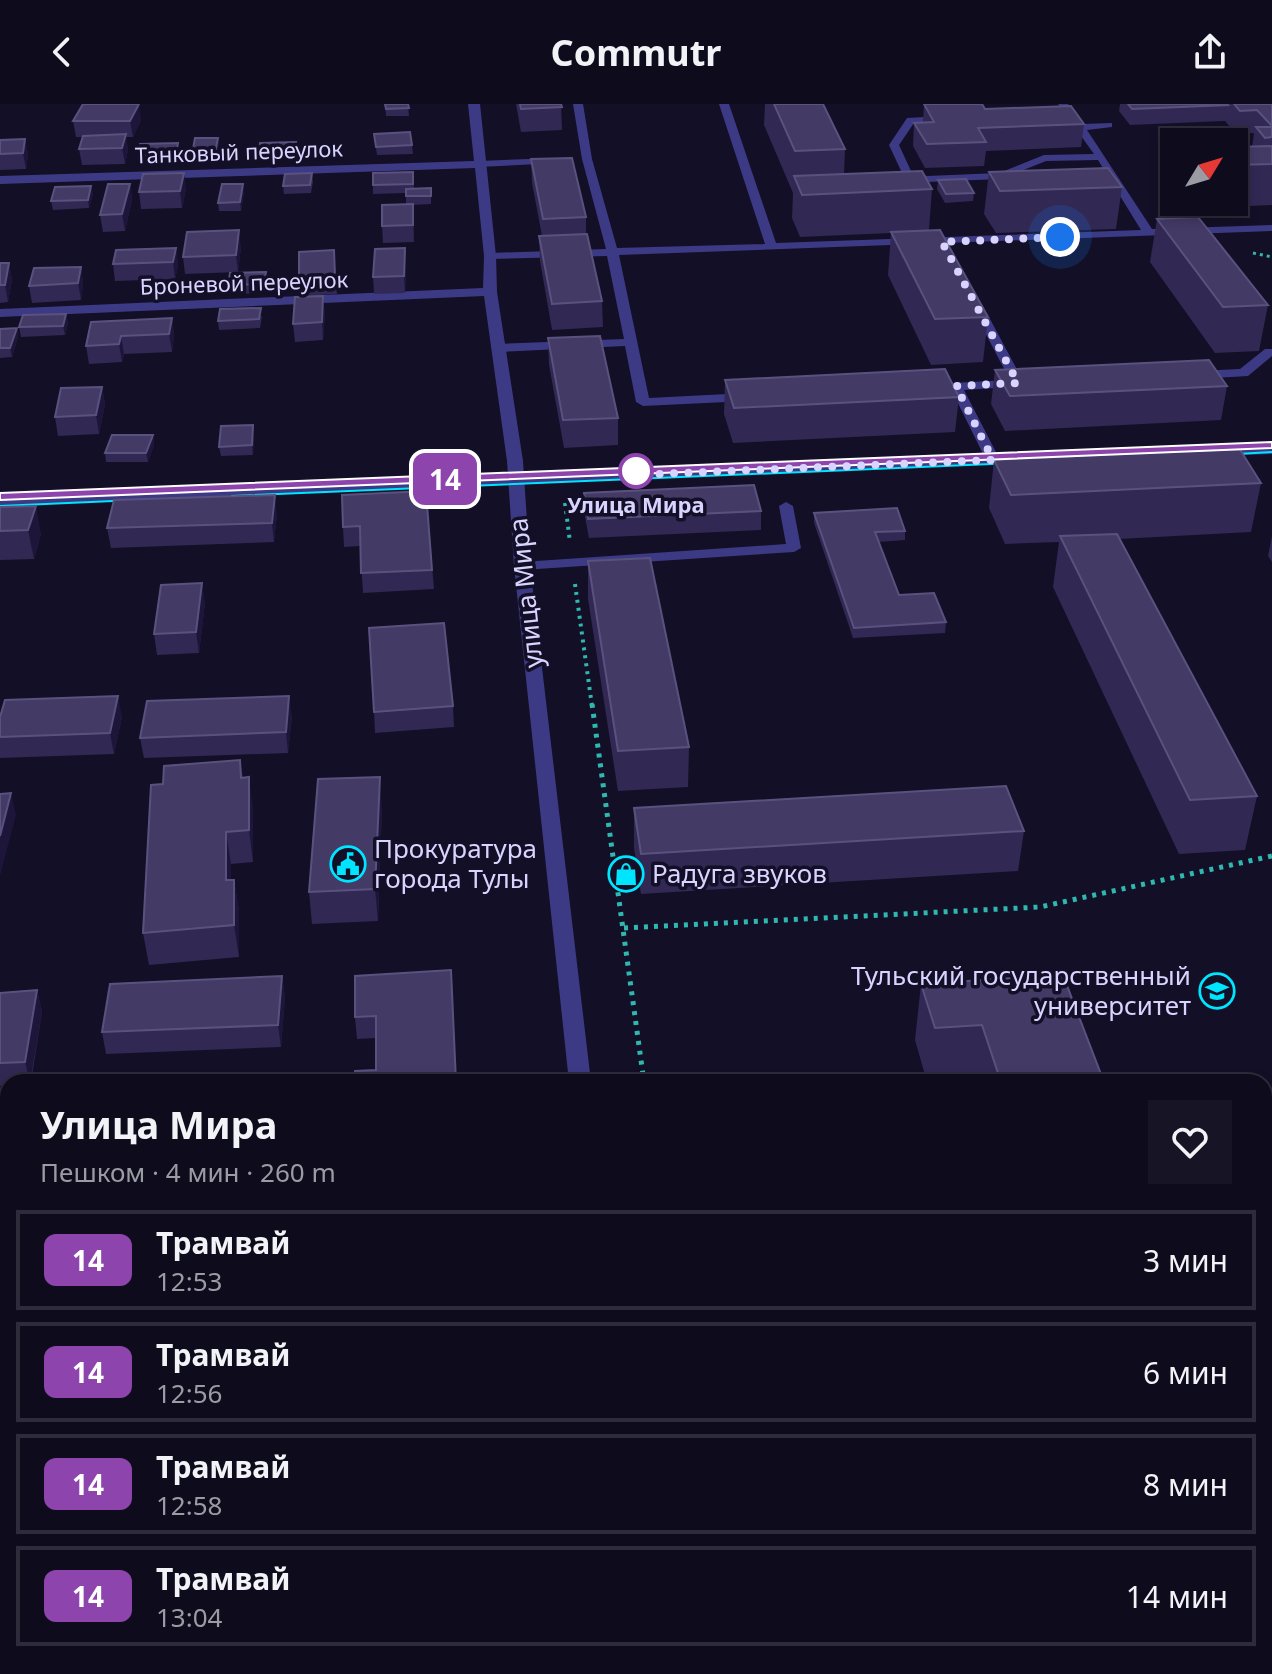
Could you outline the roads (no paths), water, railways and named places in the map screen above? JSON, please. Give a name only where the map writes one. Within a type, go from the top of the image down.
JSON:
[{"type":"street","name":"улица Мира","points":[[474,104],[490,256],[490,292],[516,480],[522,566],[579,1074]]},
{"type":"street","name":"Танковый переулок","points":[[0,180],[479,164]]},
{"type":"street","name":"Броневой переулок","points":[[0,313],[490,292]]},
{"type":"street","points":[[1194,452],[1272,449]]},
{"type":"street","points":[[0,501],[1039,458]]},
{"type":"lane","points":[[578,104],[587,159],[612,251],[643,402],[768,396]]},
{"type":"lane","points":[[724,104],[772,247]]},
{"type":"lane","points":[[1063,104],[1149,233]]},
{"type":"lane","points":[[958,119],[911,120],[894,145],[907,173],[926,179],[1001,176],[1044,158],[1101,157]]},
{"type":"lane","points":[[1055,124],[1108,125]]},
{"type":"lane","points":[[479,164],[587,159]]},
{"type":"lane","points":[[490,256],[1272,228]]},
{"type":"lane","points":[[1175,232],[1184,244]]},
{"type":"lane","points":[[942,242],[949,255]]},
{"type":"lane","points":[[970,293],[1018,383]]},
{"type":"lane","points":[[1183,376],[1243,373],[1271,351],[1260,340]]},
{"type":"lane","points":[[497,348],[629,342]]},
{"type":"lane","points":[[925,388],[1048,382]]},
{"type":"lane","points":[[956,386],[993,460]]},
{"type":"lane","points":[[522,566],[794,548],[786,506]]},
{"type":"tram line","name":"14","points":[[0,497],[1272,445]]},
{"type":"tram line","points":[[1004,457],[1232,447]]},
{"type":"tram line","points":[[1219,455],[1272,452]]},
{"type":"tram line","points":[[232,496],[1015,463]]},
{"type":"tram line","points":[[121,492],[245,487]]},
{"type":"tram line","points":[[0,506],[136,500]]},
{"type":"place","name":"Улица Мира","points":[[636,471]]},
{"type":"place","name":"Прокуратура города Тулы","points":[[348,864]]},
{"type":"place","name":"Радуга звуков","points":[[626,874]]},
{"type":"place","name":"Тульский государственный университет","points":[[1217,991]]}]
